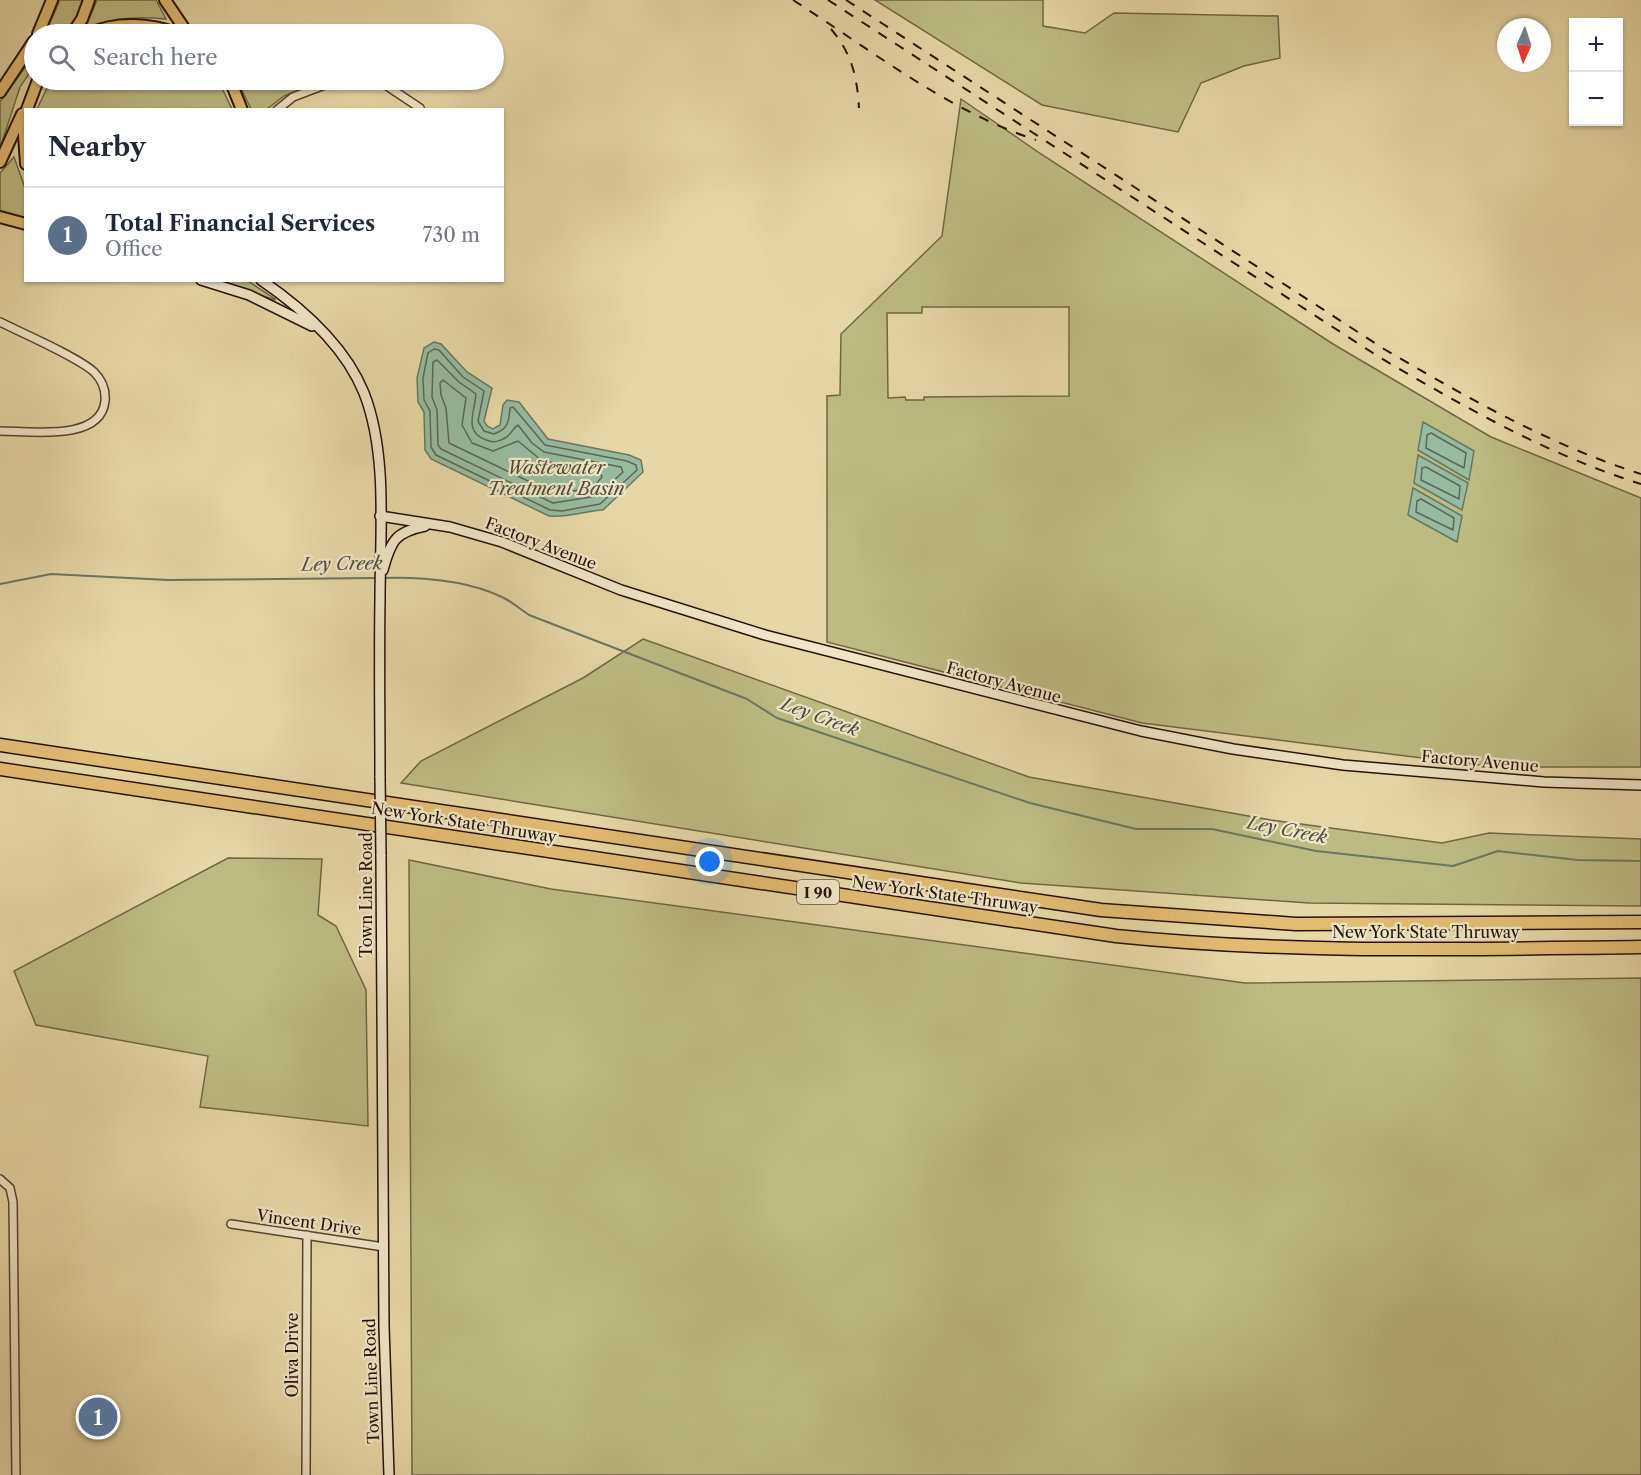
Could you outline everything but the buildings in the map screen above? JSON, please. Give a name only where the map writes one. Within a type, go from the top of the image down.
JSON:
[{"type":"highway","name":"New York State Thruway","points":[[0,745],[1101,910],[1181,918],[1296,924],[1641,922]]},
{"type":"highway","name":"New York State Thruway","points":[[0,769],[1116,936],[1183,943],[1295,949],[1641,947]]},
{"type":"main road","points":[[42,24],[52,0]]},
{"type":"main road","points":[[78,24],[86,12],[89,0]]},
{"type":"main road","points":[[165,0],[181,24]]},
{"type":"main road","points":[[0,92],[24,56]]},
{"type":"main road","points":[[25,108],[33,90]]},
{"type":"main road","points":[[234,90],[241,108]]},
{"type":"main road","points":[[0,162],[24,109]]},
{"type":"main road","points":[[24,118],[22,130],[24,147]]},
{"type":"main road","points":[[0,217],[24,223]]},
{"type":"street","points":[[280,108],[294,97],[312,90]]},
{"type":"street","points":[[393,90],[420,108]]},
{"type":"street","points":[[207,282],[249,295],[321,330]]},
{"type":"street","points":[[264,282],[302,311],[321,330],[353,372],[363,392],[374,423],[378,456],[383,561]]},
{"type":"street","points":[[0,322],[92,370],[104,385],[105,400],[102,415],[87,427],[0,431]]},
{"type":"street","name":"Factory Avenue","points":[[380,516],[433,525],[502,542],[676,610],[1141,731],[1233,750],[1342,765],[1544,782],[1641,784]]},
{"type":"street","points":[[383,561],[398,535],[406,530],[433,525]]},
{"type":"street","name":"Town Line Road","points":[[383,561],[380,584],[380,777],[384,1247],[389,1475]]},
{"type":"street","points":[[0,1179],[10,1188],[13,1202],[16,1475]]},
{"type":"street","name":"Vincent Drive","points":[[231,1224],[384,1247]]},
{"type":"street","name":"Oliva Drive","points":[[306,1475],[307,1234]]},
{"type":"shaded area","points":[[60,0],[84,0],[73,24],[49,24]]},
{"type":"shaded area","points":[[97,0],[156,0],[166,19],[125,18],[87,24]]},
{"type":"shaded area","points":[[875,0],[1043,0],[1043,26],[1085,33],[1114,13],[1278,16],[1280,58],[1244,66],[1201,83],[1178,132],[1042,105]]},
{"type":"shaded area","points":[[24,69],[24,81],[0,148],[0,102]]},
{"type":"shaded area","points":[[46,90],[223,90],[232,108],[37,108]]},
{"type":"shaded area","points":[[242,90],[300,90],[284,96],[268,108],[251,108]]},
{"type":"shaded area","points":[[961,99],[1041,154],[1333,344],[1491,437],[1641,498],[1641,767],[1494,767],[1142,723],[827,642],[827,396],[840,395],[841,334],[942,236]],"holes":[[[922,307],[1069,307],[1069,396],[924,397],[924,400],[906,400],[905,397],[888,398],[887,313],[922,313]]]},
{"type":"shaded area","points":[[14,157],[24,185],[24,219],[0,212],[0,173]]},
{"type":"shaded area","points":[[223,282],[250,282],[275,300]]},
{"type":"shaded area","points":[[643,639],[1029,777],[1271,820],[1442,843],[1489,833],[1641,839],[1641,906],[1309,903],[1021,883],[401,783],[421,761],[583,678]]},
{"type":"shaded area","points":[[228,858],[322,859],[318,915],[336,926],[366,990],[368,1126],[200,1107],[208,1056],[36,1025],[14,971]]},
{"type":"shaded area","points":[[409,860],[551,889],[1245,983],[1641,978],[1641,1475],[412,1475]]},
{"type":"water","name":"Wastewater Treatment Basin","points":[[434,342],[441,344],[467,372],[492,388],[484,421],[487,426],[493,429],[500,425],[503,405],[507,400],[519,402],[548,439],[629,455],[641,460],[643,472],[603,510],[549,516],[431,459],[425,450],[424,412],[418,402],[417,378],[424,348]]},
{"type":"water","points":[[1423,422],[1474,451],[1469,480],[1418,450]]},
{"type":"water","points":[[1418,455],[1468,483],[1462,510],[1414,483]]},
{"type":"water","points":[[1413,488],[1462,516],[1457,542],[1408,515]]},
{"type":"waterway","name":"Ley Creek","points":[[0,584],[51,574],[168,580],[377,578]]},
{"type":"waterway","name":"Ley Creek","points":[[383,578],[444,581],[488,591],[529,615],[747,699],[777,718],[1030,803],[1136,829],[1212,829],[1316,851],[1453,866],[1498,851],[1578,860],[1641,861]]},
{"type":"railway","points":[[793,0],[941,96],[1003,128],[1036,140]]},
{"type":"railway","points":[[828,0],[1379,357],[1474,411],[1539,444],[1641,484]]},
{"type":"railway","points":[[846,0],[1384,349],[1509,419],[1574,449],[1641,474]]},
{"type":"railway","points":[[831,29],[849,57],[857,86],[859,108]]},
{"type":"place","name":"Total Financial Services","points":[[98,1417]]}]
